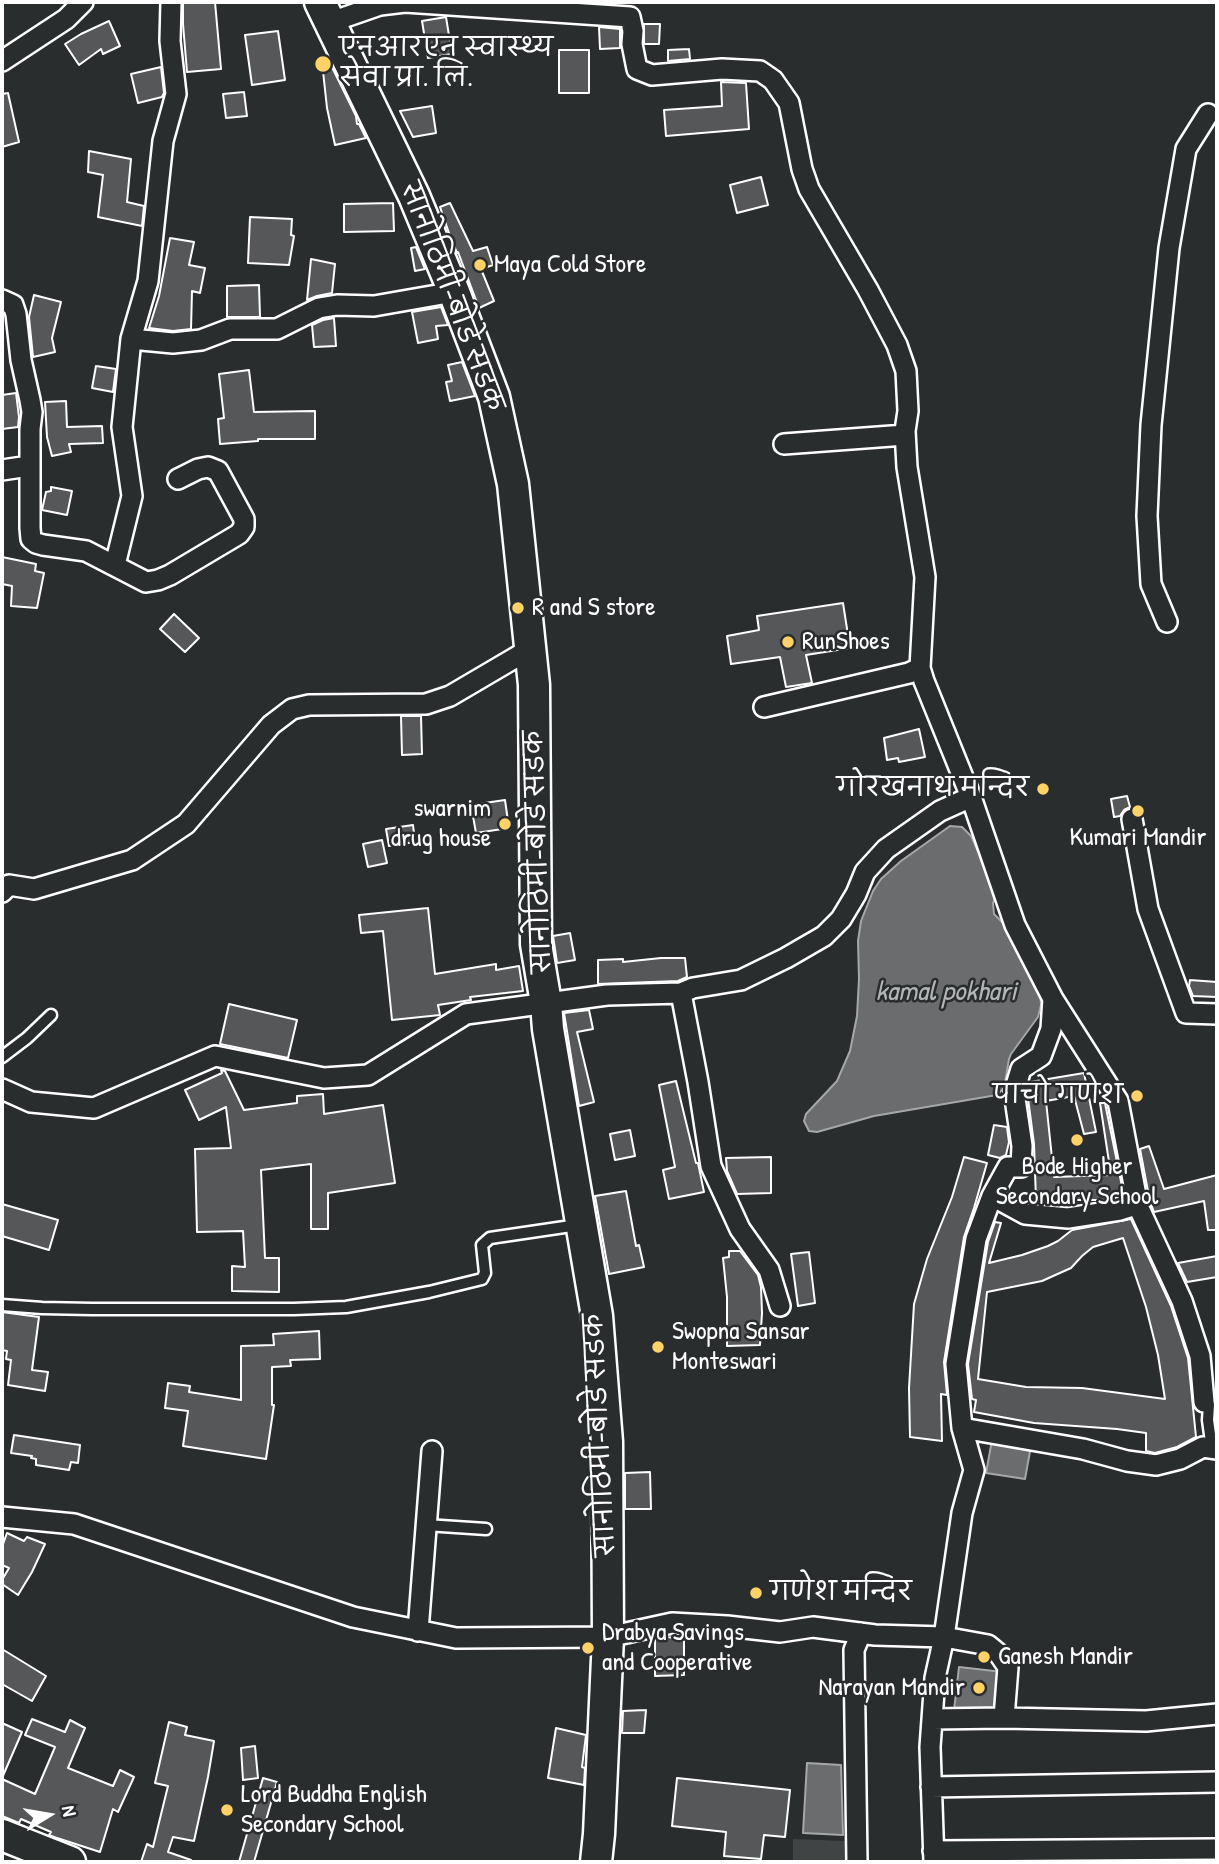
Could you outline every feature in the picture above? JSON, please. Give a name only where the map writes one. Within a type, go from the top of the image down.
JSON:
[{"type":"main road","name":"सानोठिमी-बोडे सडक","points":[[325,12],[414,196],[454,292],[494,397],[513,484],[534,685],[536,944],[597,1315],[607,1443],[608,1637],[596,1862]]},
{"type":"main road","points":[[2,1835],[70,1862]]},
{"type":"street","points":[[2,61],[66,19],[83,2]]},
{"type":"street","points":[[115,565],[132,496],[122,427],[131,339],[148,281],[163,141],[176,94],[170,41],[171,2]]},
{"type":"street","points":[[325,12],[405,2],[630,17],[637,69],[652,75],[722,69],[760,71],[773,80],[789,103],[802,169],[809,189],[868,290],[897,345],[906,371],[907,467],[925,577],[920,668],[971,797],[1015,925],[1053,999],[1118,1101],[1138,1206],[1182,1301],[1200,1356],[1204,1402]]},
{"type":"street","points":[[1167,622],[1151,584],[1147,516],[1151,425],[1169,248],[1186,149],[1208,114]]},
{"type":"street","points":[[131,339],[173,343],[201,340],[230,329],[277,329],[319,308],[337,305],[374,306],[454,292]]},
{"type":"street","points":[[2,300],[13,305],[16,314],[21,360],[32,412],[29,466],[31,539],[43,545],[86,551],[146,582],[158,580],[239,534],[244,527],[244,519],[218,471],[208,467],[178,479]]},
{"type":"street","points":[[784,444],[905,436]]},
{"type":"street","points":[[2,471],[29,466]]},
{"type":"street","points":[[4,886],[34,889],[132,860],[186,824],[271,725],[292,709],[309,705],[426,704],[450,696],[530,649]]},
{"type":"street","points":[[764,707],[909,673],[920,668]]},
{"type":"street","points":[[2,1089],[31,1102],[94,1108],[215,1056],[324,1078],[368,1075],[466,1014],[607,995],[681,993],[693,988],[741,980],[824,936],[841,919],[865,872],[886,849],[940,811],[971,797]]},
{"type":"street","points":[[1132,819],[1148,909],[1186,1013],[1217,1014]]},
{"type":"street","points":[[681,993],[711,1166],[740,1229],[769,1270],[780,1306]]},
{"type":"street","points":[[1053,999],[1051,1029],[1041,1056],[1021,1069],[1014,1092],[1022,1146],[1021,1167],[1008,1167],[992,1196],[976,1239],[956,1364],[962,1428],[974,1470],[962,1513],[944,1637],[935,1678],[930,1747],[934,1857],[1217,1849]]},
{"type":"street","points":[[992,1196],[1025,1214],[1068,1218],[1138,1206]]},
{"type":"street","points":[[962,1428],[1156,1465],[1180,1459],[1203,1447],[1215,1449]]},
{"type":"street","points":[[418,1631],[432,1451]]},
{"type":"street","points":[[2,1517],[74,1524],[353,1617],[456,1638],[608,1637],[672,1623],[780,1632],[813,1627],[875,1635],[944,1637],[988,1645],[999,1654],[1007,1667],[1004,1718]]},
{"type":"street","points":[[857,1862],[854,1650],[861,1633]]},
{"type":"street","points":[[932,1719],[1146,1721],[1217,1714]]},
{"type":"street","points":[[930,1787],[1217,1782]]},
{"type":"lane","points":[[2,1057],[51,1015]]},
{"type":"lane","points":[[2,1305],[104,1309],[346,1307],[482,1279],[485,1273],[482,1245],[490,1238],[582,1224]]},
{"type":"lane","points":[[1204,1402],[1209,1405],[1208,1420],[1215,1449]]},
{"type":"lane","points":[[426,1525],[486,1529]]},
{"type":"shaded area","points":[[793,1839],[845,1841],[846,1862],[793,1862]]},
{"type":"water","name":"kamal pokhari","points":[[950,826],[962,827],[971,836],[997,893],[993,903],[994,914],[1002,922],[1012,924],[1040,990],[1041,1005],[1038,1017],[1011,1054],[1004,1088],[997,1095],[874,1116],[817,1132],[809,1131],[804,1121],[806,1114],[837,1081],[850,1051],[857,1016],[858,941],[861,921],[873,891],[881,879],[901,861]]},
{"type":"water","points":[[992,1440],[1031,1446],[1025,1479],[986,1473]]},
{"type":"water","points":[[959,1667],[1003,1672],[999,1714],[954,1710]]},
{"type":"water","points":[[807,1763],[841,1765],[843,1835],[803,1833]]},
{"type":"building","points":[[215,2],[221,69],[187,72],[183,3]]},
{"type":"building","points":[[446,17],[452,54],[428,58],[422,21]]},
{"type":"building","points":[[109,21],[120,46],[103,54],[101,49],[79,65],[65,44]]},
{"type":"building","points":[[644,24],[660,24],[659,44],[644,44]]},
{"type":"building","points":[[599,27],[620,29],[620,48],[600,49]]},
{"type":"building","points":[[278,31],[285,80],[252,85],[245,35]]},
{"type":"building","points":[[689,49],[690,59],[668,61],[668,50]]},
{"type":"building","points":[[559,50],[589,50],[589,93],[559,93]]},
{"type":"building","points":[[329,61],[366,138],[335,145],[327,108],[322,62]]},
{"type":"building","points":[[161,67],[164,93],[162,97],[138,103],[131,74]]},
{"type":"building","points":[[721,82],[746,83],[749,129],[666,136],[664,110],[722,106]]},
{"type":"building","points":[[244,92],[247,116],[226,118],[223,94]]},
{"type":"building","points":[[8,93],[19,142],[2,147],[2,94]]},
{"type":"building","points":[[432,106],[436,133],[413,137],[400,111]]},
{"type":"building","points":[[89,151],[131,159],[127,202],[144,206],[142,226],[98,217],[103,175],[88,172]]},
{"type":"building","points":[[761,177],[768,205],[737,213],[730,185]]},
{"type":"building","points":[[393,203],[394,231],[344,232],[344,204]]},
{"type":"building","points":[[450,203],[473,251],[487,247],[493,265],[481,269],[494,301],[479,308],[440,207]]},
{"type":"building","points":[[250,217],[292,219],[291,235],[294,236],[289,265],[248,263]]},
{"type":"building","points":[[170,238],[194,242],[189,265],[205,268],[200,293],[192,291],[191,329],[173,331],[149,328],[159,296]]},
{"type":"building","points":[[416,247],[425,269],[415,271],[411,248]]},
{"type":"building","points":[[311,259],[335,264],[332,293],[307,300]]},
{"type":"building","points":[[259,285],[260,317],[227,317],[227,286]]},
{"type":"building","points":[[34,295],[61,302],[52,338],[55,352],[33,357],[29,317]]},
{"type":"building","points":[[441,307],[448,325],[436,326],[438,339],[418,343],[412,312]]},
{"type":"building","points":[[334,318],[336,346],[314,347],[312,325]]},
{"type":"building","points":[[462,362],[475,396],[450,401],[446,382],[452,381],[448,365]]},
{"type":"building","points":[[96,366],[116,369],[113,392],[92,388]]},
{"type":"building","points":[[249,370],[254,412],[315,411],[315,439],[258,439],[220,444],[218,419],[224,418],[219,374]]},
{"type":"building","points":[[16,393],[18,427],[2,429],[2,395]]},
{"type":"building","points":[[66,401],[67,427],[102,426],[103,443],[69,444],[71,452],[52,456],[47,437],[45,402]]},
{"type":"building","points":[[51,487],[72,491],[67,515],[42,510],[46,492],[51,491]]},
{"type":"building","points":[[2,557],[36,564],[35,571],[44,573],[37,608],[11,606],[12,586],[2,584]]},
{"type":"building","name":"RunShoes","points":[[843,603],[850,648],[806,655],[812,683],[786,687],[780,657],[731,664],[727,636],[759,630],[757,616]]},
{"type":"building","points":[[174,614],[199,638],[185,652],[160,629]]},
{"type":"building","points":[[401,716],[421,716],[422,754],[402,755]]},
{"type":"building","points":[[919,729],[925,757],[899,762],[898,758],[887,760],[884,738]]},
{"type":"building","points":[[1127,796],[1130,807],[1120,816],[1114,817],[1111,799]]},
{"type":"building","points":[[505,800],[509,828],[476,833],[471,805]]},
{"type":"building","points":[[413,825],[415,842],[389,846],[386,829]]},
{"type":"building","points":[[382,840],[387,863],[368,867],[363,844]]},
{"type":"building","points":[[428,908],[435,974],[496,964],[496,970],[519,966],[523,991],[470,997],[471,1000],[438,1005],[440,1015],[392,1020],[383,931],[361,933],[359,915]]},
{"type":"building","points":[[570,933],[575,960],[557,963],[553,936]]},
{"type":"building","points":[[685,958],[687,977],[678,981],[598,984],[598,960],[623,959],[623,962]]},
{"type":"building","points":[[1190,980],[1217,982],[1217,997],[1193,996]]},
{"type":"building","points":[[229,1004],[297,1020],[288,1058],[220,1044]]},
{"type":"building","points":[[589,1010],[593,1029],[577,1032],[594,1102],[579,1106],[564,1013]]},
{"type":"building","points":[[221,1070],[225,1071],[244,1110],[297,1103],[297,1096],[323,1094],[324,1114],[383,1105],[395,1183],[328,1193],[328,1229],[311,1229],[311,1164],[261,1170],[265,1258],[279,1258],[279,1292],[232,1291],[232,1266],[245,1267],[243,1231],[197,1232],[195,1149],[231,1148],[226,1107],[199,1120],[185,1090],[222,1073]]},
{"type":"building","points":[[1084,1073],[1096,1132],[1084,1134],[1074,1096],[1046,1101],[1054,1177],[1111,1175],[1100,1103],[1105,1103],[1124,1196],[1104,1200],[1036,1200],[1034,1144],[1027,1091],[1030,1082]]},
{"type":"building","points":[[676,1081],[704,1192],[669,1199],[663,1170],[675,1167],[659,1085]]},
{"type":"building","points":[[994,1125],[1007,1127],[1009,1142],[1006,1155],[1000,1158],[988,1155]]},
{"type":"building","points":[[630,1130],[635,1156],[615,1160],[610,1134]]},
{"type":"building","points":[[1149,1146],[1164,1189],[1217,1175],[1217,1230],[1208,1230],[1204,1201],[1154,1212],[1140,1149]]},
{"type":"building","points":[[771,1157],[771,1193],[737,1194],[727,1171],[726,1158]]},
{"type":"building","points":[[964,1157],[987,1163],[964,1237],[944,1362],[947,1395],[941,1394],[942,1441],[910,1437],[909,1388],[914,1304],[927,1259],[952,1197]]},
{"type":"building","points":[[626,1191],[636,1246],[639,1245],[644,1267],[609,1274],[595,1196]]},
{"type":"building","points":[[2,1204],[58,1220],[49,1250],[2,1236]]},
{"type":"building","points":[[1131,1219],[1171,1306],[1188,1358],[1196,1437],[1177,1447],[1155,1453],[1146,1451],[1146,1433],[1034,1423],[974,1412],[976,1400],[972,1399],[968,1364],[988,1242],[995,1222],[1001,1223],[989,1263],[1048,1246],[1072,1230]],"holes":[[[1123,1238],[1146,1307],[1165,1399],[1082,1388],[1026,1387],[978,1379],[987,1292],[1042,1281],[1071,1268],[1093,1247]]]},
{"type":"building","points":[[729,1251],[740,1251],[758,1275],[762,1313],[760,1345],[727,1346],[727,1297],[723,1258],[729,1257]]},
{"type":"building","points":[[809,1252],[815,1303],[798,1306],[791,1254]]},
{"type":"building","points":[[1217,1256],[1217,1277],[1187,1282],[1178,1263]]},
{"type":"building","points":[[2,1312],[39,1317],[32,1370],[48,1372],[45,1391],[8,1385],[11,1360],[6,1359],[7,1351],[2,1350]]},
{"type":"building","points":[[319,1331],[320,1359],[290,1360],[291,1366],[272,1367],[274,1405],[266,1459],[183,1446],[188,1411],[165,1408],[168,1383],[190,1386],[189,1392],[241,1400],[241,1346],[274,1345],[273,1334]]},
{"type":"building","points":[[14,1435],[80,1445],[78,1463],[71,1462],[69,1470],[36,1465],[36,1459],[31,1458],[32,1456],[11,1453]]},
{"type":"building","points":[[650,1472],[651,1509],[625,1509],[625,1473]]},
{"type":"building","points":[[7,1533],[24,1541],[27,1537],[45,1544],[18,1595],[2,1584],[9,1568],[2,1565],[2,1547]]},
{"type":"building","points":[[684,1638],[684,1675],[655,1676],[655,1639]]},
{"type":"building","points":[[2,1649],[46,1676],[32,1701],[2,1684]]},
{"type":"building","points":[[646,1710],[644,1733],[622,1733],[623,1711]]},
{"type":"building","points":[[32,1719],[65,1732],[70,1720],[85,1728],[68,1768],[113,1786],[120,1770],[134,1777],[118,1812],[113,1809],[100,1852],[49,1835],[51,1832],[21,1819],[19,1823],[2,1816],[2,1779],[35,1794],[55,1747],[25,1735]]},
{"type":"building","points":[[169,1722],[187,1727],[185,1735],[214,1741],[194,1841],[173,1837],[168,1852],[191,1862],[141,1862],[147,1844],[153,1847],[168,1786],[155,1783]]},
{"type":"building","points":[[2,1723],[22,1732],[2,1778]]},
{"type":"building","points":[[556,1728],[586,1735],[582,1767],[585,1768],[584,1785],[548,1778]]},
{"type":"building","points":[[255,1746],[258,1778],[243,1780],[241,1748]]},
{"type":"building","points":[[263,1778],[277,1782],[254,1862],[239,1862]]},
{"type":"building","points":[[677,1778],[790,1790],[785,1837],[764,1835],[761,1859],[724,1856],[726,1832],[672,1826]]},
{"type":"place","name":"एनआरएन स्वास्थ्य सेवा प्रा. लि.","points":[[323,64]]},
{"type":"place","name":"Maya Cold Store","points":[[480,265]]},
{"type":"place","name":"R and S store","points":[[518,608]]},
{"type":"place","name":"RunShoes","points":[[788,642]]},
{"type":"place","name":"गोरखनाथ मन्दिर","points":[[1043,789]]},
{"type":"place","name":"Kumari Mandir","points":[[1138,811]]},
{"type":"place","name":"swarnim drug house","points":[[505,824]]},
{"type":"place","name":"पाचो गणेश","points":[[1137,1096]]},
{"type":"place","name":"Bode Higher Secondary School","points":[[1077,1140]]},
{"type":"place","name":"Swopna Sansar Monteswari","points":[[658,1347]]},
{"type":"place","name":"गणेश मन्दिर","points":[[756,1593]]},
{"type":"place","name":"Drabya Savings and Cooperative","points":[[588,1648]]},
{"type":"place","name":"Ganesh Mandir","points":[[984,1657]]},
{"type":"place","name":"Narayan Mandir","points":[[979,1688]]},
{"type":"place","name":"Lord Buddha English Secondary School","points":[[227,1810]]}]
